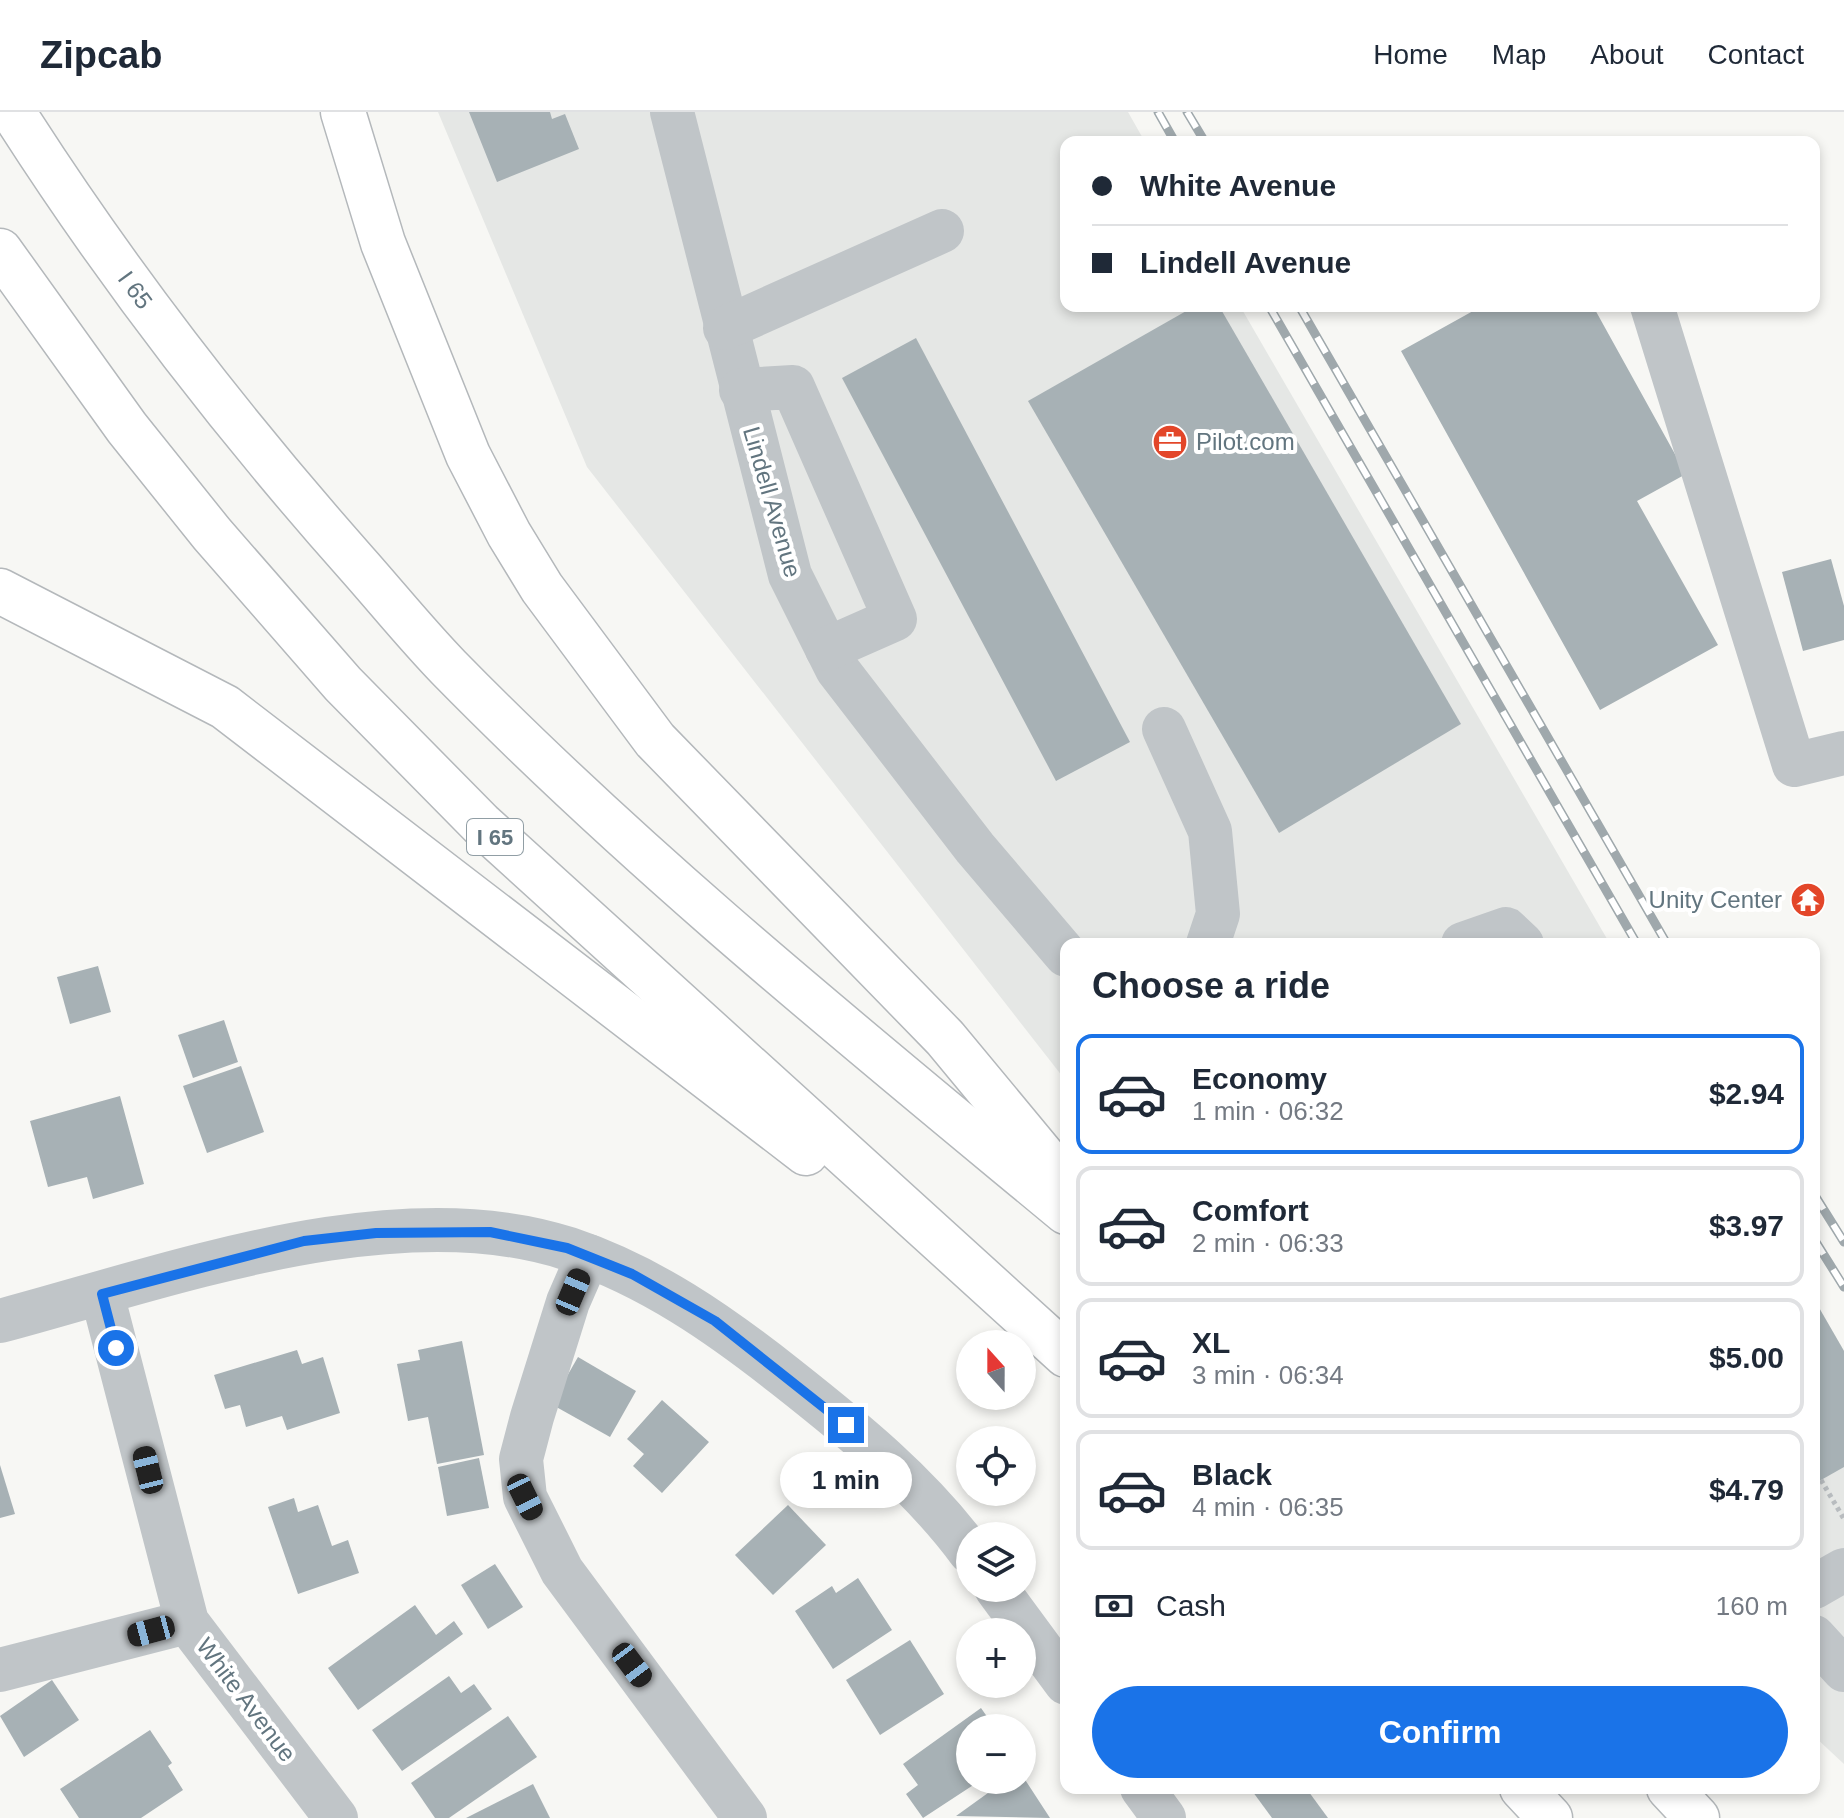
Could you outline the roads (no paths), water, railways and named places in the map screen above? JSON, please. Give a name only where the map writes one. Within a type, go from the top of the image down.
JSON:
[{"type":"highway","name":"I 65","points":[[13,112],[42,157],[233,421],[447,665],[638,849],[731,932],[1060,1207]]},
{"type":"highway","points":[[343,112],[383,243],[468,455],[502,522],[549,599],[664,750],[945,1038],[1060,1177]]},
{"type":"highway","name":"I 65","points":[[0,251],[127,428],[212,534],[343,684],[481,824],[1060,1350]]},
{"type":"highway","points":[[0,591],[225,707],[1060,1351]]},
{"type":"highway","points":[[1528,1794],[1550,1818]]},
{"type":"highway","points":[[1675,1794],[1697,1818]]},
{"type":"street","name":"Lindell Avenue","points":[[672,112],[790,575],[837,669],[975,848],[1060,948]]},
{"type":"street","points":[[725,328],[942,231]]},
{"type":"street","points":[[1654,312],[1794,765],[1844,753]]},
{"type":"street","points":[[741,390],[793,387],[895,619],[827,649]]},
{"type":"street","points":[[1164,729],[1210,831],[1218,914],[1210,938]]},
{"type":"street","points":[[0,1321],[304,1241],[376,1233],[490,1232],[567,1248],[632,1274],[715,1321],[868,1442],[956,1537]]},
{"type":"street","points":[[588,1256],[568,1302],[521,1459],[525,1497],[562,1571],[745,1818]]},
{"type":"street","name":"White Avenue","points":[[102,1294],[187,1622],[336,1818]]},
{"type":"street","points":[[1820,1584],[1844,1570]]},
{"type":"street","points":[[1006,1602],[1060,1675]]},
{"type":"street","points":[[0,1670],[187,1622]]},
{"type":"street","points":[[1820,1644],[1844,1670]]},
{"type":"street","points":[[1146,1794],[1164,1818]]},
{"type":"railway","points":[[1158,112],[1172,136]]},
{"type":"railway","points":[[1187,112],[1201,136]]},
{"type":"railway","points":[[1272,312],[1634,938]]},
{"type":"railway","points":[[1302,312],[1664,938]]},
{"type":"railway","points":[[1820,1204],[1844,1242]]},
{"type":"railway","points":[[1820,1249],[1844,1287]]},
{"type":"place","name":"Pilot.com","points":[[1170,442]]},
{"type":"place","name":"Unity Center","points":[[1808,900]]}]
